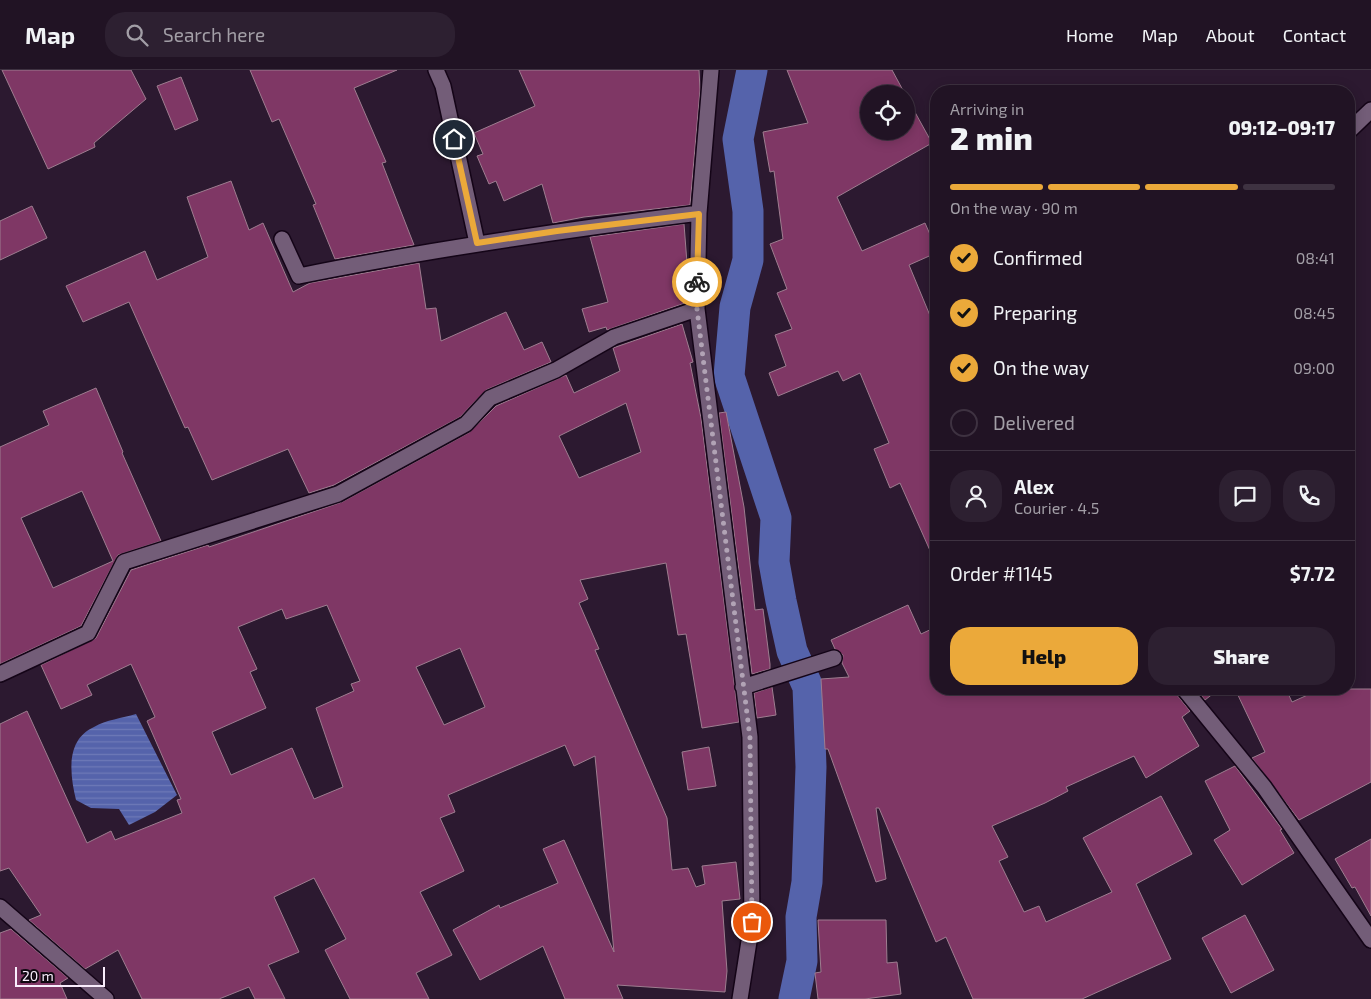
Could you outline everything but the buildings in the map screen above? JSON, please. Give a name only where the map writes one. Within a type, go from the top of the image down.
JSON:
[{"type":"street","points":[[436,70],[443,86],[477,243]]},
{"type":"street","points":[[711,70],[699,214],[697,309],[750,738],[752,922],[740,999]]},
{"type":"street","points":[[1355,125],[1371,110]]},
{"type":"street","points":[[282,239],[298,276],[477,243],[557,231],[699,214]]},
{"type":"street","points":[[0,674],[88,633],[124,562],[338,494],[466,424],[490,398],[556,370],[614,338],[697,309]]},
{"type":"street","points":[[743,687],[834,658]]},
{"type":"street","points":[[1189,695],[1264,786],[1371,940]]},
{"type":"street","points":[[0,907],[106,999]]},
{"type":"water","points":[[136,714],[177,795],[155,812],[129,825],[119,809],[91,808],[76,800],[71,769],[74,749],[78,740],[85,733],[114,719]]},
{"type":"waterway","points":[[752,70],[738,139],[748,211],[748,260],[735,307],[729,376],[776,518],[774,562],[781,601],[792,651],[808,687],[811,767],[807,882],[801,917],[802,961],[794,999]]},
{"type":"way so far","points":[[697,282],[697,309],[750,738],[752,922]]},
{"type":"route","points":[[454,139],[477,243],[557,231],[699,214],[697,282]]}]
